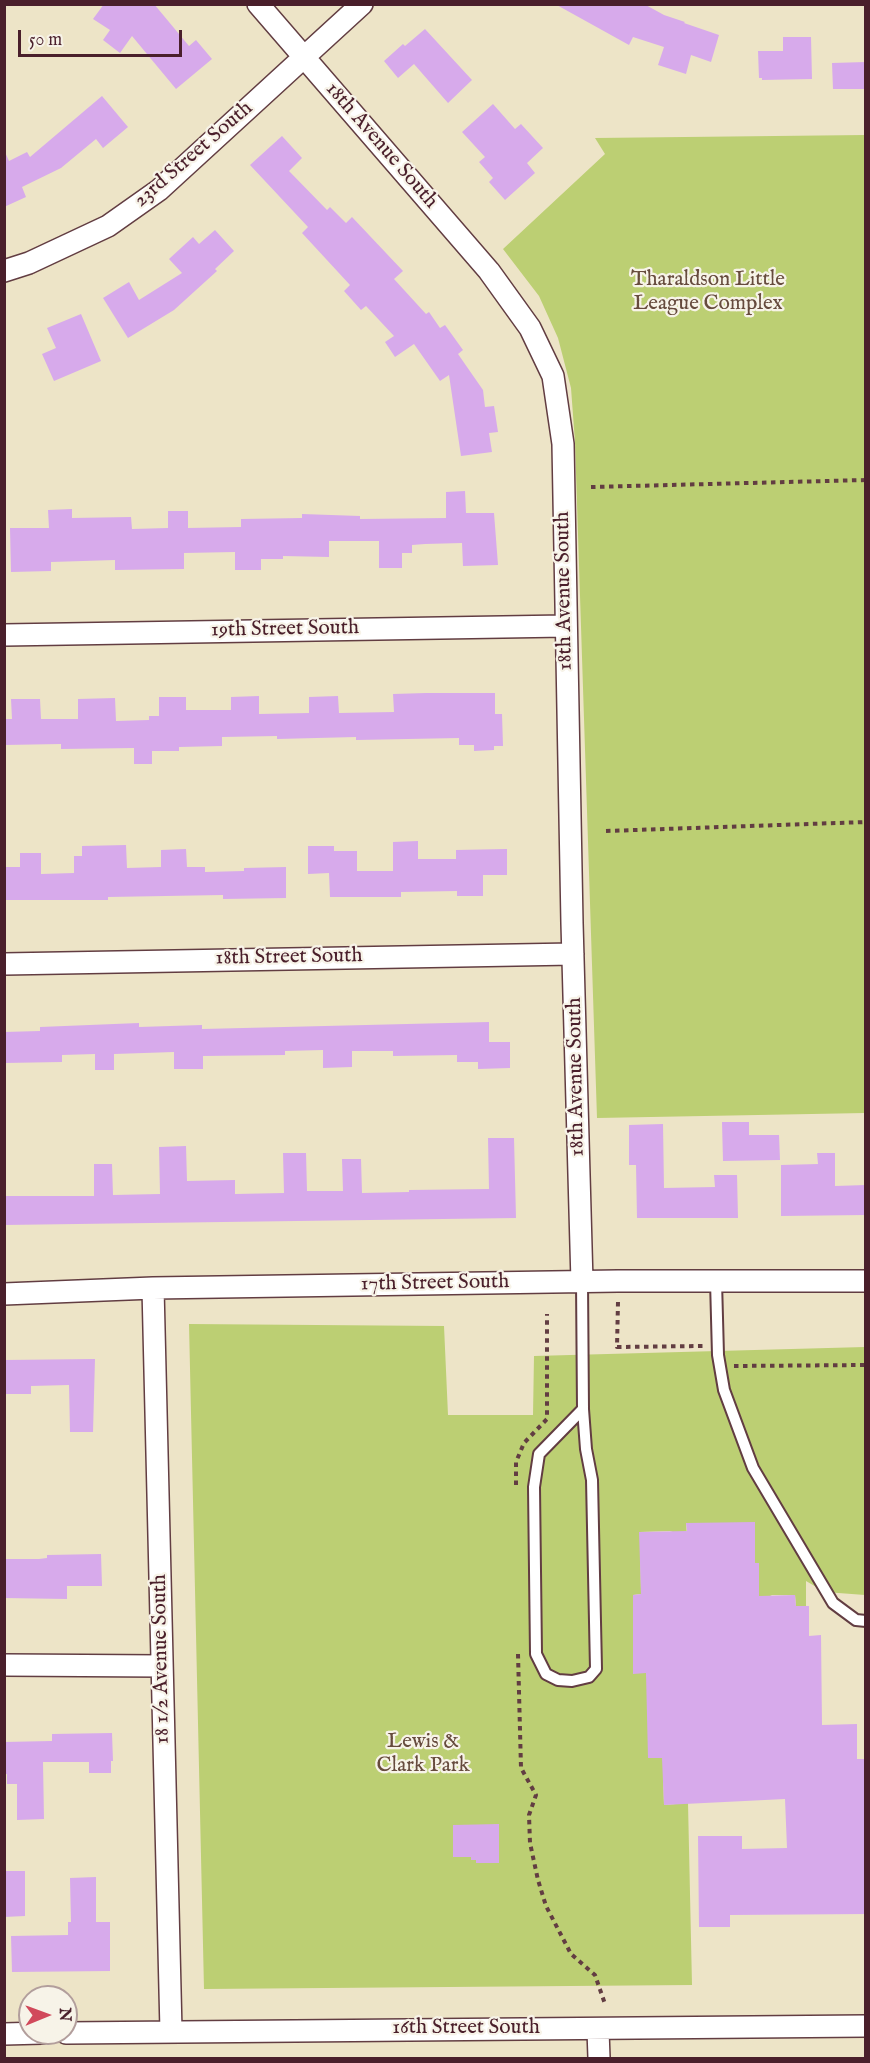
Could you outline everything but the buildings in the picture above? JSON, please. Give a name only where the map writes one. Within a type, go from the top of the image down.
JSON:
[{"type":"street","name":"18th Avenue South","points":[[258,4],[489,272],[530,328],[553,376],[562,444],[582,1282]]},
{"type":"street","name":"23rd Street South","points":[[4,271],[29,263],[108,226],[159,190],[362,4]]},
{"type":"street","name":"19th Street South","points":[[4,635],[565,626]]},
{"type":"street","name":"18th Street South","points":[[4,964],[573,954]]},
{"type":"street","name":"17th Street South","points":[[4,1294],[153,1288],[866,1281]]},
{"type":"street","name":"18 1/2 Avenue South","points":[[153,1288],[171,2031]]},
{"type":"street","points":[[4,1665],[162,1666]]},
{"type":"street","name":"16th Street South","points":[[78,2032],[598,2030],[866,2026]]},
{"type":"street","points":[[598,2030],[599,2058]]},
{"type":"lane","points":[[716,1281],[718,1355],[724,1390],[753,1468],[833,1603],[856,1620],[866,1621]]},
{"type":"lane","points":[[582,1282],[583,1409],[586,1449],[592,1480],[596,1669],[589,1677],[572,1681],[558,1680],[546,1674],[536,1654],[534,1487],[539,1454],[583,1409]]},
{"type":"path","points":[[591,487],[866,480]]},
{"type":"path","points":[[606,831],[866,822]]},
{"type":"path","points":[[618,1298],[617,1347],[705,1346],[736,1366],[866,1365]]},
{"type":"green space","name":"Tharaldson Little League Complex","points":[[865,135],[865,1113],[597,1118],[575,442],[571,388],[558,338],[539,296],[503,249],[605,154],[595,138]]},
{"type":"green space","name":"Lewis & Clark Park","points":[[189,1324],[444,1326],[448,1415],[533,1415],[534,1356],[865,1347],[865,1595],[825,1592],[806,1581],[806,1606],[796,1606],[795,1595],[772,1595],[759,1602],[759,1564],[755,1563],[755,1523],[686,1523],[687,1537],[670,1531],[640,1532],[641,1594],[633,1595],[633,1673],[646,1673],[667,1758],[663,1774],[664,1805],[688,1803],[692,1985],[204,1989]]}]
